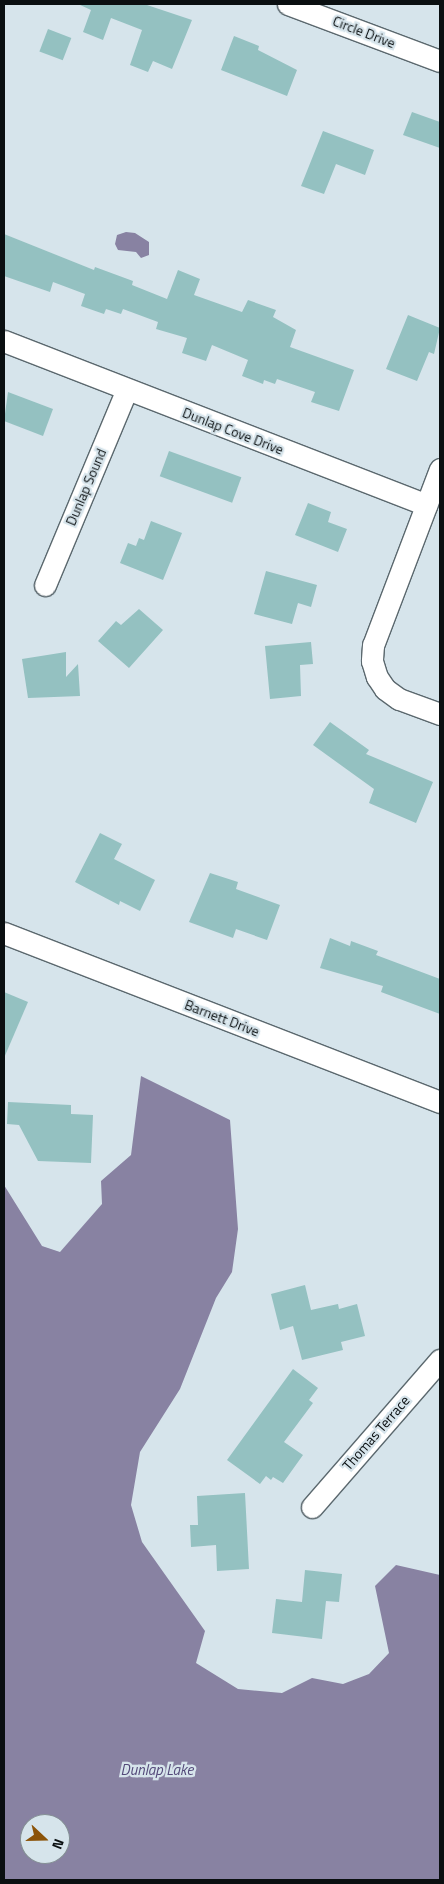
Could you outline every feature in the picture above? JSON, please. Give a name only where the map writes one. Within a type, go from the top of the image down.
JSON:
[{"type":"street","name":"Circle Drive","points":[[288,4],[440,61]]},
{"type":"street","name":"Dunlap Cove Drive","points":[[4,341],[426,505]]},
{"type":"street","name":"Dunlap Sound","points":[[45,585],[127,389]]},
{"type":"street","points":[[440,469],[373,645],[372,661],[385,689],[399,699],[440,714]]},
{"type":"street","name":"Barnett Drive","points":[[4,933],[440,1102]]},
{"type":"street","name":"Thomas Terrace","points":[[312,1506],[440,1360]]},
{"type":"water","points":[[126,232],[135,233],[149,242],[149,255],[141,258],[136,252],[118,250],[115,244],[117,235]]},
{"type":"water","name":"Dunlap Lake","points":[[141,1076],[230,1120],[238,1229],[232,1272],[216,1298],[180,1389],[140,1452],[131,1505],[142,1542],[205,1631],[196,1663],[238,1689],[282,1693],[312,1678],[343,1684],[369,1674],[389,1653],[375,1586],[396,1565],[440,1575],[440,1880],[4,1880],[4,1185],[42,1246],[60,1252],[102,1204],[101,1181],[131,1155]]},
{"type":"building","points":[[78,4],[144,4],[192,20],[172,69],[153,61],[148,72],[130,65],[142,30],[111,18],[103,40],[83,32],[91,10]]},
{"type":"building","points":[[48,29],[71,38],[63,60],[39,51]]},
{"type":"building","points":[[234,36],[259,46],[258,50],[297,70],[287,96],[221,70]]},
{"type":"building","points":[[412,112],[440,122],[440,148],[403,135]]},
{"type":"building","points":[[323,131],[374,150],[365,175],[336,164],[324,194],[301,186]]},
{"type":"building","points":[[4,234],[94,270],[95,267],[133,281],[132,285],[167,299],[178,270],[200,279],[194,295],[242,312],[248,300],[276,310],[273,317],[296,330],[290,347],[354,370],[339,411],[311,402],[315,392],[277,379],[275,384],[264,380],[263,384],[242,376],[248,360],[212,345],[206,361],[182,353],[187,338],[156,329],[158,322],[123,309],[121,314],[106,309],[104,314],[81,306],[85,294],[53,282],[50,292],[4,276]]},
{"type":"building","points":[[408,315],[440,328],[434,354],[429,352],[417,381],[386,369]]},
{"type":"building","points":[[8,392],[53,409],[43,436],[4,421]]},
{"type":"building","points":[[169,451],[241,477],[232,503],[160,476]]},
{"type":"building","points":[[308,503],[331,512],[328,522],[347,529],[338,552],[295,535]]},
{"type":"building","points":[[151,521],[182,533],[163,580],[120,563],[128,543],[136,546],[139,538],[144,540]]},
{"type":"building","points":[[266,571],[317,585],[311,607],[298,603],[292,624],[254,614]]},
{"type":"building","points":[[139,609],[163,630],[129,668],[98,641],[116,621],[121,625]]},
{"type":"building","points":[[311,642],[313,664],[300,665],[301,696],[270,699],[265,646]]},
{"type":"building","points":[[66,652],[66,677],[78,664],[80,696],[28,698],[22,659]]},
{"type":"building","points":[[330,722],[369,750],[366,754],[433,782],[416,823],[369,803],[374,789],[313,745]]},
{"type":"building","points":[[100,833],[122,844],[114,859],[155,880],[140,911],[120,901],[119,905],[75,882]]},
{"type":"building","points":[[210,873],[238,882],[236,889],[280,905],[267,940],[236,929],[233,938],[189,922]]},
{"type":"building","points":[[330,938],[350,946],[351,941],[378,951],[376,955],[440,979],[440,1014],[381,992],[383,986],[320,968]]},
{"type":"building","points":[[4,992],[28,1002],[4,1058]]},
{"type":"building","points":[[8,1102],[71,1105],[71,1114],[93,1115],[91,1163],[38,1161],[19,1125],[7,1124]]},
{"type":"building","points":[[305,1285],[311,1310],[338,1304],[339,1309],[357,1304],[365,1336],[341,1342],[343,1350],[302,1360],[293,1326],[280,1330],[271,1294]]},
{"type":"building","points":[[293,1369],[318,1388],[309,1400],[313,1403],[284,1442],[303,1455],[283,1483],[273,1477],[271,1480],[266,1476],[260,1484],[227,1460]]},
{"type":"building","points":[[245,1493],[249,1569],[217,1571],[216,1545],[191,1547],[190,1525],[198,1525],[197,1496]]},
{"type":"building","points":[[305,1570],[342,1574],[339,1602],[326,1601],[322,1639],[272,1633],[276,1599],[302,1602]]}]
